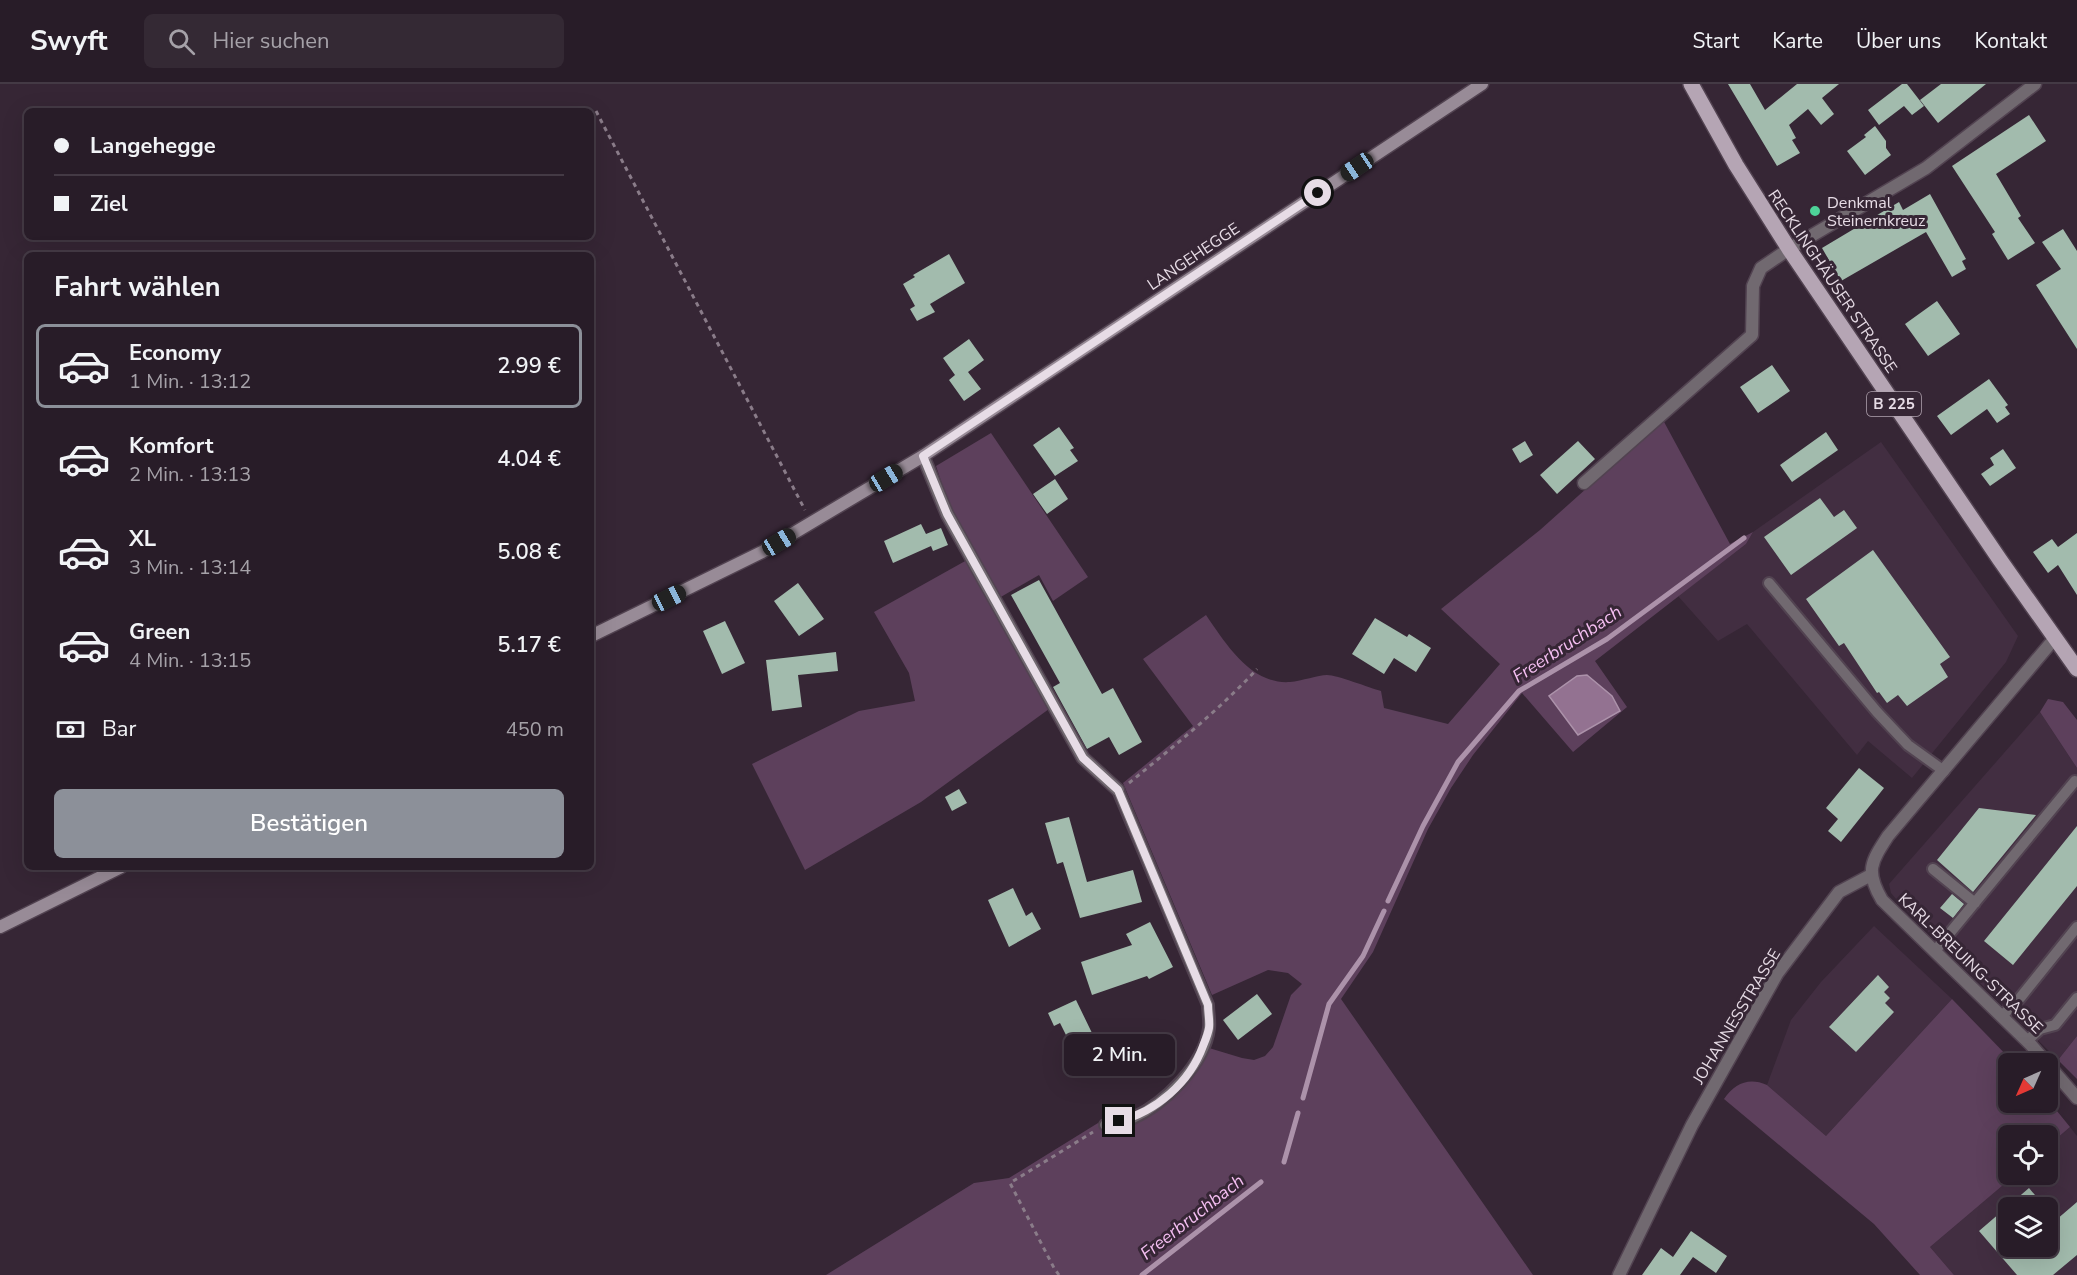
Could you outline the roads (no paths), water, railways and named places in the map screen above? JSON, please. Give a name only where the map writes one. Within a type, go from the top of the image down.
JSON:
[{"type":"main road","name":"RECKLINGHÄUSER STRASSE","points":[[1691,84],[1736,165],[1789,249],[2000,560],[2077,669]]},
{"type":"street","name":"LANGEHEGGE","points":[[594,635],[762,552],[923,456],[1482,84]]},
{"type":"street","points":[[1584,483],[1752,335],[1753,286],[1761,268],[1926,168],[2035,84]]},
{"type":"street","points":[[923,456],[947,514],[1083,758],[1118,790]]},
{"type":"street","points":[[1871,875],[1873,859],[1888,836],[2055,638]]},
{"type":"street","points":[[0,927],[115,870]]},
{"type":"street","name":"KARL-BREUING-STRASSE","points":[[1871,875],[1874,887],[1882,900],[2028,1041],[2077,1098]]},
{"type":"street","name":"JOHANNESSTRASSE","points":[[1619,1275],[1692,1125],[1777,974],[1839,892],[1871,875]]},
{"type":"lane","points":[[1769,583],[1877,712],[1908,745],[1944,771]]},
{"type":"lane","points":[[1935,951],[2075,781]]},
{"type":"lane","points":[[1105,1125],[1132,1118],[1166,1097],[1197,1062],[1209,1030],[1208,1005],[1118,790]]},
{"type":"lane","points":[[1933,869],[1975,903]]},
{"type":"lane","points":[[2002,1016],[2020,998],[2077,927]]},
{"type":"lane","points":[[2028,1041],[2040,1029],[2055,1025],[2077,998]]},
{"type":"waterway","name":"Freerbruchbach","points":[[1388,901],[1423,826],[1458,762],[1519,691],[1607,639],[1744,538]]},
{"type":"waterway","name":"Freerbruchbach","points":[[1303,1098],[1329,1004],[1363,956],[1384,911]]},
{"type":"waterway","name":"Freerbruchbach","points":[[1284,1162],[1298,1113]]},
{"type":"waterway","name":"Freerbruchbach","points":[[1142,1275],[1261,1182]]},
{"type":"place","name":"Denkmal Steinernkreuz","points":[[1815,211]]}]
